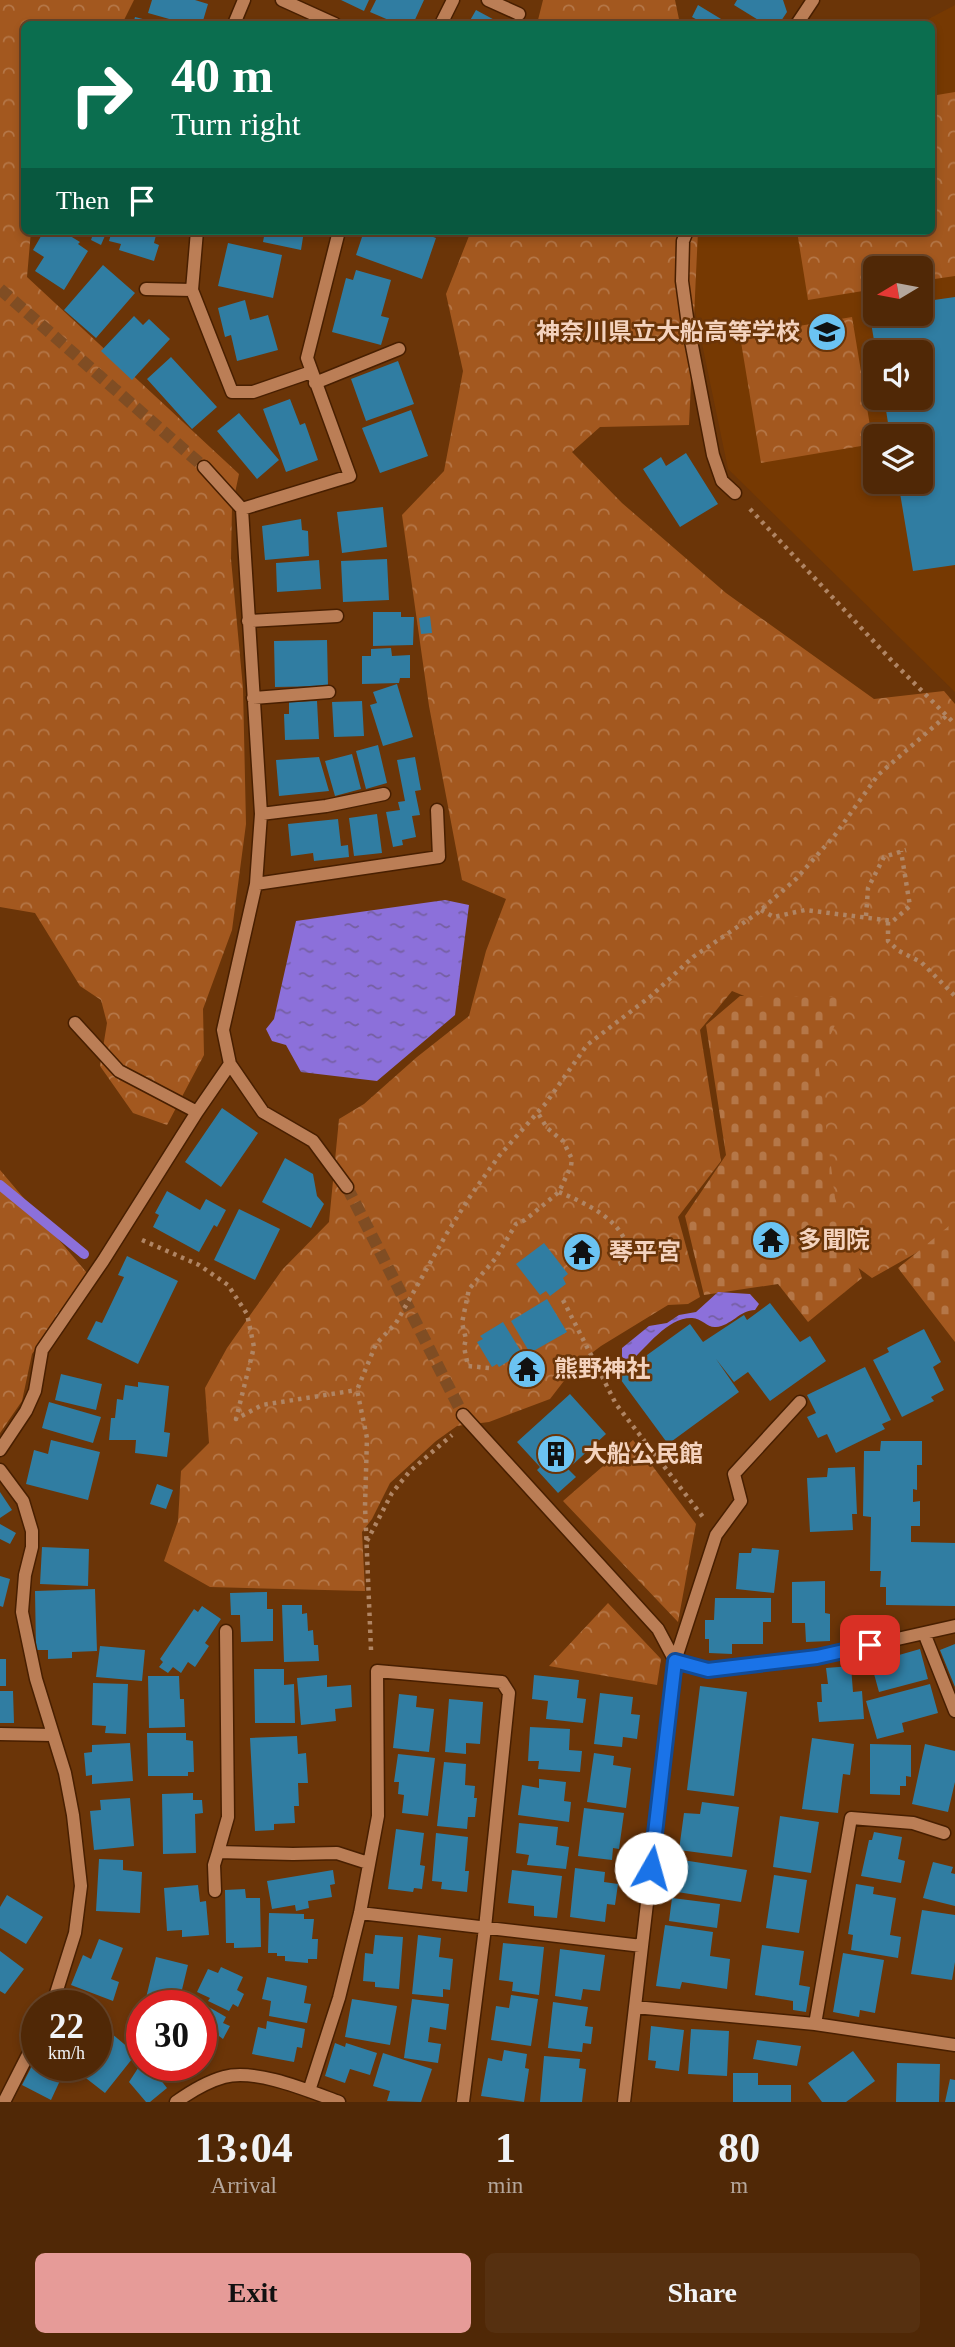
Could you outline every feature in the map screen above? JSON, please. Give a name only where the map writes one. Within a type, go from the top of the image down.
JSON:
[{"type":"street","points":[[235,21],[244,0]]},
{"type":"street","points":[[282,0],[328,21]]},
{"type":"street","points":[[442,21],[453,0]]},
{"type":"street","points":[[488,0],[519,14]]},
{"type":"street","points":[[799,21],[813,0]]},
{"type":"street","points":[[197,235],[192,290],[232,392],[253,392],[313,377],[399,349]]},
{"type":"street","points":[[242,509],[350,476],[307,358],[338,235]]},
{"type":"street","points":[[685,235],[682,281],[688,325],[713,455],[722,481],[735,493]]},
{"type":"street","points":[[146,289],[192,290]]},
{"type":"street","points":[[204,467],[242,509],[261,814],[256,884],[223,1030],[230,1064],[262,1112],[313,1141],[347,1187]]},
{"type":"street","points":[[248,621],[337,616]]},
{"type":"street","points":[[253,698],[329,692]]},
{"type":"street","points":[[261,814],[326,806],[384,794]]},
{"type":"street","points":[[256,884],[439,857],[437,810]]},
{"type":"street","points":[[75,1023],[119,1072],[197,1112]]},
{"type":"street","points":[[0,1450],[35,1391],[42,1350],[230,1064]]},
{"type":"street","points":[[624,2102],[675,1661],[716,1535],[741,1501],[734,1474],[800,1402]]},
{"type":"street","points":[[466,1419],[658,1629],[675,1661],[708,1670],[817,1657],[955,1626]]},
{"type":"street","points":[[0,1470],[23,1502],[32,1531],[22,1612],[31,1658],[65,1773],[81,1886],[75,1933],[57,1990]]},
{"type":"street","points":[[215,1892],[214,1865],[228,1817],[226,1631]]},
{"type":"street","points":[[923,1633],[955,1711]]},
{"type":"street","points":[[309,2091],[339,1998],[360,1913],[379,1816],[377,1671],[502,1682],[509,1693],[485,1928],[463,2102]]},
{"type":"street","points":[[0,1734],[52,1735]]},
{"type":"street","points":[[815,2024],[851,1818],[913,1823],[944,1833]]},
{"type":"street","points":[[218,1852],[337,1853],[368,1863]]},
{"type":"street","points":[[360,1913],[642,1946]]},
{"type":"street","points":[[635,2007],[815,2024],[955,2045]]},
{"type":"street","points":[[4,2102],[21,2068]]},
{"type":"street","points":[[176,2102],[226,2076],[256,2076],[339,2102]]},
{"type":"path","points":[[735,493],[955,724]]},
{"type":"path","points":[[377,1671],[372,1657],[367,1542],[367,1438],[357,1390],[376,1344],[396,1323],[471,1195],[587,1045],[651,996],[693,957],[761,910],[796,879],[835,835],[878,775],[946,716]]},
{"type":"path","points":[[761,910],[774,917],[805,910],[893,921],[910,906],[903,851],[884,857],[868,888],[866,916]]},
{"type":"path","points":[[888,922],[888,941],[899,951],[921,962],[955,996]]},
{"type":"path","points":[[489,1368],[468,1366],[466,1362],[464,1347],[467,1339],[463,1332],[463,1323],[468,1289],[495,1259],[516,1224],[525,1220],[559,1192],[571,1166],[572,1159],[563,1141],[547,1128],[537,1113]]},
{"type":"path","points":[[559,1192],[594,1207],[618,1232],[629,1248],[628,1260],[618,1264]]},
{"type":"path","points":[[122,1231],[199,1265],[228,1285],[247,1314],[254,1347],[236,1419],[262,1405],[357,1390]]},
{"type":"path","points":[[563,1300],[616,1404],[716,1535]]},
{"type":"path","points":[[367,1542],[392,1493],[410,1471],[466,1419]]},
{"type":"shaded area","name":"神奈川県立大船高等学校","points":[[955,5],[955,692],[728,469],[689,281],[694,235],[935,235],[935,21],[925,21]]},
{"type":"green space","points":[[0,0],[134,0],[124,21],[21,21],[21,235],[31,235],[27,277],[239,474],[232,507],[231,559],[243,688],[246,824],[232,930],[203,1009],[204,1055],[167,1125],[133,1113],[100,1066],[107,1023],[101,1000],[80,986],[35,913],[0,907]]},
{"type":"green space","points":[[543,0],[675,0],[679,21],[538,21]]},
{"type":"green space","points":[[955,92],[955,276],[933,279],[933,256],[863,256],[863,291],[808,300],[798,235],[935,235],[935,95]]},
{"type":"green space","points":[[469,235],[698,235],[689,425],[600,427],[572,452],[622,503],[726,593],[874,699],[944,691],[955,704],[955,1231],[872,1278],[841,1255],[791,1015],[732,991],[700,1030],[721,1161],[678,1217],[700,1297],[688,1304],[668,1305],[601,1346],[577,1364],[550,1399],[489,1422],[457,1426],[436,1441],[390,1483],[372,1519],[362,1532],[365,1591],[210,1587],[164,1561],[178,1521],[181,1471],[209,1443],[205,1388],[227,1348],[282,1270],[329,1222],[339,1119],[364,1104],[469,1016],[486,951],[506,899],[462,880],[429,706],[402,515],[444,471],[463,371],[446,294]]},
{"type":"green space","points":[[852,317],[863,384],[863,410],[867,410],[870,424],[863,424],[863,446],[761,463],[740,336]]},
{"type":"green space","points":[[740,996],[848,997],[818,1062],[835,1198],[862,1278],[808,1322],[778,1284],[704,1295],[685,1216],[726,1155],[706,1025]]},
{"type":"green space","points":[[0,1170],[87,1273],[32,1354],[22,1401],[0,1433]]},
{"type":"green space","points":[[955,1221],[955,1342],[898,1268]]},
{"type":"green space","points":[[633,1440],[696,1524],[678,1622],[563,1501]]},
{"type":"green space","points":[[608,1603],[661,1659],[657,1685],[549,1666]]},
{"type":"water","points":[[445,900],[469,905],[455,1015],[377,1081],[301,1072],[286,1045],[272,1041],[266,1029],[274,1019],[296,921]]},
{"type":"water","points":[[718,1292],[750,1294],[759,1304],[755,1310],[721,1326],[713,1327],[695,1318],[682,1319],[658,1334],[630,1362],[622,1357],[622,1348],[649,1326],[667,1323],[679,1315],[696,1312]]},
{"type":"building","points":[[152,0],[195,0],[208,4],[203,21],[176,21],[148,13]]},
{"type":"building","points":[[341,0],[369,0],[364,11]]},
{"type":"building","points":[[376,0],[424,0],[414,21],[391,21],[370,12]]},
{"type":"building","points":[[737,0],[783,0],[787,12],[781,21],[760,21],[734,5]]},
{"type":"building","points":[[698,5],[724,21],[699,21],[692,17]]},
{"type":"building","points":[[476,10],[496,21],[470,21]]},
{"type":"building","points":[[135,17],[150,21],[134,21]]},
{"type":"building","points":[[42,235],[69,235],[88,251],[64,290],[35,271],[44,257],[33,250]]},
{"type":"building","points":[[93,235],[105,235],[101,245],[91,240]]},
{"type":"building","points":[[111,235],[156,235],[154,243],[159,245],[154,261],[119,250],[121,244],[109,241]]},
{"type":"building","points":[[264,235],[303,235],[301,250],[263,242]]},
{"type":"building","points":[[363,235],[428,235],[436,238],[422,279],[356,255]]},
{"type":"building","points":[[228,243],[282,255],[273,298],[218,286]]},
{"type":"building","points":[[103,265],[135,293],[96,338],[64,310]]},
{"type":"building","points":[[356,270],[391,280],[381,316],[389,318],[381,345],[332,332],[346,278],[353,280]]},
{"type":"building","points":[[955,297],[955,565],[913,571],[900,494],[933,494],[933,424],[888,424],[886,410],[933,410],[933,340],[874,340],[872,326],[933,326],[933,300]]},
{"type":"building","points":[[245,300],[250,320],[268,315],[278,350],[237,361],[231,335],[225,337],[218,308]]},
{"type":"building","points":[[134,316],[143,325],[149,319],[170,339],[132,380],[101,351]]},
{"type":"building","points":[[171,357],[217,407],[192,429],[147,379]]},
{"type":"building","points":[[398,361],[414,404],[366,421],[351,379]]},
{"type":"building","points":[[290,399],[300,425],[305,423],[318,460],[286,472],[263,409]]},
{"type":"building","points":[[411,410],[428,456],[380,473],[362,428]]},
{"type":"building","points":[[239,413],[279,460],[257,479],[217,431]]},
{"type":"building","points":[[686,453],[718,504],[680,527],[643,469],[661,457],[666,466]]},
{"type":"building","points":[[383,507],[387,547],[342,553],[337,512]]},
{"type":"building","points":[[301,519],[302,530],[308,531],[309,556],[265,560],[262,526]]},
{"type":"building","points":[[387,559],[389,600],[343,602],[341,561]]},
{"type":"building","points":[[319,560],[321,589],[277,592],[276,563]]},
{"type":"building","points":[[373,612],[401,612],[401,617],[414,617],[413,645],[373,646]]},
{"type":"building","points":[[430,616],[432,633],[421,634],[419,618]]},
{"type":"building","points":[[327,640],[328,686],[275,687],[274,641]]},
{"type":"building","points":[[391,648],[392,656],[410,655],[410,678],[400,678],[399,683],[362,684],[362,656],[371,656],[371,649]]},
{"type":"building","points":[[397,684],[413,737],[383,746],[370,705],[377,703],[373,692]]},
{"type":"building","points":[[317,701],[319,739],[285,740],[284,714],[289,714],[289,702]]},
{"type":"building","points":[[362,701],[364,736],[334,737],[332,702]]},
{"type":"building","points":[[378,745],[387,783],[366,789],[356,751]]},
{"type":"building","points":[[352,754],[361,789],[335,796],[325,761]]},
{"type":"building","points":[[319,757],[329,791],[279,796],[276,760]]},
{"type":"building","points":[[415,757],[421,790],[415,791],[420,815],[412,816],[416,837],[402,840],[403,845],[393,847],[386,812],[400,810],[398,802],[405,801],[397,760]]},
{"type":"building","points":[[377,814],[382,853],[354,856],[349,818]]},
{"type":"building","points":[[338,819],[341,846],[348,845],[349,857],[314,861],[313,853],[291,856],[288,824]]},
{"type":"building","points":[[222,1108],[258,1133],[221,1187],[185,1162]]},
{"type":"building","points":[[285,1158],[313,1174],[317,1196],[324,1204],[311,1228],[262,1202]]},
{"type":"building","points":[[167,1191],[200,1210],[206,1199],[226,1210],[199,1252],[153,1227],[159,1215],[155,1213]]},
{"type":"building","points":[[239,1209],[280,1229],[255,1280],[214,1260]]},
{"type":"building","name":"琴平宮","points":[[584,1236],[598,1255],[595,1258],[599,1263],[589,1271],[585,1266],[582,1268],[566,1248]]},
{"type":"building","name":"熊野神社","points":[[544,1243],[568,1274],[563,1278],[566,1284],[550,1296],[546,1291],[540,1295],[516,1264]]},
{"type":"building","points":[[127,1256],[178,1281],[138,1364],[87,1339],[96,1321],[102,1323],[124,1277],[118,1275]]},
{"type":"building","points":[[547,1299],[567,1332],[530,1353],[511,1321]]},
{"type":"building","points":[[770,1303],[800,1342],[810,1336],[826,1361],[770,1401],[748,1372],[734,1382],[716,1359],[739,1392],[668,1444],[618,1376],[690,1324],[703,1342],[744,1315],[747,1320]]},
{"type":"building","points":[[503,1322],[522,1353],[499,1367],[497,1364],[492,1367],[477,1342],[483,1339],[480,1336]]},
{"type":"building","points":[[924,1329],[941,1362],[933,1367],[944,1390],[931,1397],[934,1401],[902,1417],[873,1360],[889,1352],[887,1348]]},
{"type":"building","points":[[865,1367],[891,1420],[882,1424],[885,1429],[836,1453],[827,1434],[818,1438],[807,1417],[816,1413],[807,1395]]},
{"type":"building","points":[[61,1374],[102,1384],[96,1410],[55,1400]]},
{"type":"building","points":[[138,1382],[169,1386],[164,1432],[170,1433],[167,1457],[135,1453],[136,1440],[109,1440],[111,1418],[115,1418],[117,1399],[123,1400],[125,1385],[138,1387]]},
{"type":"building","name":"大船公民館","points":[[570,1394],[606,1434],[568,1469],[576,1477],[558,1493],[537,1470],[540,1467],[517,1442]]},
{"type":"building","points":[[49,1402],[101,1417],[93,1443],[42,1428]]},
{"type":"building","points":[[51,1440],[100,1452],[88,1500],[26,1484],[34,1450],[48,1454]]},
{"type":"building","points":[[881,1441],[922,1441],[922,1465],[917,1465],[917,1490],[913,1489],[913,1502],[920,1501],[920,1526],[911,1526],[911,1542],[955,1543],[955,1606],[886,1605],[886,1587],[880,1587],[881,1571],[870,1571],[871,1517],[863,1516],[864,1451],[880,1451]]},
{"type":"building","points":[[855,1467],[857,1514],[852,1514],[853,1530],[810,1532],[807,1478],[827,1477],[828,1468]]},
{"type":"building","points":[[157,1484],[173,1490],[166,1509],[150,1504]]},
{"type":"building","points":[[0,1492],[12,1510],[0,1518]]},
{"type":"building","points":[[0,1524],[16,1533],[10,1544],[0,1539]]},
{"type":"building","points":[[42,1547],[89,1549],[88,1586],[40,1584]]},
{"type":"building","points":[[752,1548],[779,1550],[774,1593],[736,1589],[739,1553],[751,1553]]},
{"type":"building","points":[[0,1576],[10,1579],[3,1607],[0,1606]]},
{"type":"building","points":[[825,1581],[825,1613],[830,1614],[830,1641],[806,1642],[805,1623],[792,1623],[792,1582]]},
{"type":"building","points":[[95,1589],[97,1651],[72,1652],[72,1658],[48,1659],[48,1650],[36,1650],[35,1591]]},
{"type":"building","points":[[267,1592],[267,1609],[273,1609],[273,1641],[241,1642],[240,1615],[231,1615],[230,1593]]},
{"type":"building","points":[[715,1598],[771,1598],[771,1622],[763,1622],[763,1644],[732,1644],[732,1654],[709,1653],[709,1639],[705,1639],[705,1620],[714,1620]]},
{"type":"building","points":[[282,1605],[302,1605],[302,1614],[307,1613],[308,1631],[313,1630],[314,1645],[318,1645],[319,1661],[284,1662]]},
{"type":"building","points":[[202,1606],[221,1619],[205,1643],[209,1646],[195,1667],[188,1662],[181,1673],[173,1667],[168,1673],[159,1667],[163,1662],[160,1659],[194,1609],[198,1612]]},
{"type":"building","points":[[955,1644],[955,1687],[940,1650]]},
{"type":"building","points":[[100,1646],[145,1650],[142,1681],[96,1677]]},
{"type":"building","points":[[920,1649],[928,1679],[879,1692],[871,1663]]},
{"type":"building","points":[[0,1659],[6,1659],[6,1686],[0,1686]]},
{"type":"building","points":[[851,1666],[853,1692],[862,1691],[864,1719],[819,1722],[817,1702],[822,1702],[821,1684],[828,1684],[826,1668]]},
{"type":"building","points":[[254,1669],[284,1669],[284,1685],[294,1684],[295,1723],[255,1723]]},
{"type":"building","points":[[327,1675],[327,1687],[351,1685],[352,1707],[335,1709],[336,1721],[301,1725],[297,1678]]},
{"type":"building","points":[[534,1675],[579,1680],[577,1698],[586,1699],[583,1723],[546,1719],[548,1701],[532,1699]]},
{"type":"building","points":[[148,1676],[179,1676],[180,1699],[184,1699],[185,1727],[149,1728]]},
{"type":"building","points":[[93,1683],[128,1684],[126,1734],[105,1733],[106,1726],[92,1725]]},
{"type":"building","points":[[930,1684],[938,1713],[902,1723],[904,1732],[877,1739],[866,1701]]},
{"type":"building","points":[[700,1686],[747,1692],[734,1796],[687,1790]]},
{"type":"building","points":[[0,1691],[13,1691],[14,1723],[0,1723]]},
{"type":"building","points":[[600,1693],[633,1697],[631,1714],[640,1715],[637,1739],[623,1737],[622,1747],[594,1744]]},
{"type":"building","points":[[399,1694],[417,1696],[416,1707],[434,1709],[429,1752],[393,1748]]},
{"type":"building","points":[[449,1699],[483,1702],[480,1744],[466,1743],[466,1754],[445,1752]]},
{"type":"building","points":[[530,1727],[570,1729],[569,1750],[582,1751],[580,1772],[538,1769],[539,1761],[528,1761]]},
{"type":"building","points":[[147,1733],[186,1733],[186,1740],[193,1741],[194,1772],[188,1772],[188,1776],[148,1776]]},
{"type":"building","points":[[297,1736],[298,1754],[306,1753],[308,1783],[298,1783],[299,1806],[294,1806],[295,1823],[274,1824],[274,1830],[255,1831],[250,1738]]},
{"type":"building","points":[[812,1738],[854,1744],[850,1775],[843,1774],[838,1813],[802,1809]]},
{"type":"building","points":[[130,1743],[133,1781],[92,1784],[92,1775],[86,1776],[84,1753],[92,1752],[92,1745]]},
{"type":"building","points":[[870,1744],[911,1745],[911,1777],[906,1776],[906,1786],[900,1786],[900,1795],[870,1794]]},
{"type":"building","points":[[925,1744],[955,1751],[955,1782],[948,1812],[912,1804]]},
{"type":"building","points":[[594,1753],[614,1756],[613,1765],[631,1768],[626,1808],[587,1802]]},
{"type":"building","points":[[398,1754],[435,1758],[428,1816],[402,1813],[404,1795],[398,1794],[399,1782],[394,1782]]},
{"type":"building","points":[[444,1762],[466,1764],[465,1785],[475,1786],[475,1817],[468,1817],[467,1829],[437,1826]]},
{"type":"building","points":[[539,1779],[566,1782],[564,1801],[571,1802],[569,1822],[518,1815],[522,1785],[539,1788]]},
{"type":"building","points":[[193,1793],[193,1800],[202,1800],[203,1813],[195,1814],[196,1853],[163,1854],[162,1794]]},
{"type":"building","points":[[130,1798],[134,1846],[94,1850],[90,1811],[101,1810],[100,1800]]},
{"type":"building","points":[[702,1802],[739,1807],[732,1857],[679,1850],[684,1813],[700,1814]]},
{"type":"building","points":[[584,1808],[624,1813],[619,1849],[613,1848],[612,1860],[578,1856]]},
{"type":"building","points":[[780,1816],[819,1822],[811,1873],[773,1867]]},
{"type":"building","points":[[519,1823],[558,1827],[556,1845],[569,1847],[566,1869],[527,1865],[529,1855],[516,1853]]},
{"type":"building","points":[[396,1829],[424,1833],[420,1865],[425,1866],[422,1889],[414,1888],[413,1892],[388,1889]]},
{"type":"building","points":[[874,1832],[902,1837],[898,1859],[905,1861],[901,1883],[861,1876],[869,1840],[872,1840]]},
{"type":"building","points":[[436,1833],[468,1837],[465,1871],[469,1871],[467,1892],[441,1889],[442,1882],[432,1881]]},
{"type":"building","points":[[99,1859],[123,1860],[123,1870],[142,1872],[140,1913],[96,1911]]},
{"type":"building","points":[[676,1859],[747,1870],[741,1902],[671,1891]]},
{"type":"building","points":[[933,1862],[953,1867],[951,1873],[955,1874],[955,1906],[923,1898]]},
{"type":"building","points":[[575,1868],[605,1872],[604,1882],[618,1884],[615,1905],[607,1904],[605,1922],[570,1917]]},
{"type":"building","points":[[333,1870],[335,1884],[330,1885],[332,1897],[308,1901],[309,1908],[296,1911],[295,1905],[272,1909],[267,1881]]},
{"type":"building","points":[[512,1870],[562,1876],[557,1918],[534,1916],[534,1906],[508,1903]]},
{"type":"building","points":[[774,1875],[807,1880],[799,1933],[766,1928]]},
{"type":"building","points":[[856,1884],[874,1887],[873,1894],[896,1898],[890,1935],[901,1937],[898,1958],[851,1950],[853,1935],[848,1934]]},
{"type":"building","points":[[198,1885],[200,1902],[206,1901],[209,1935],[182,1937],[182,1930],[167,1931],[164,1888]]},
{"type":"building","points":[[245,1889],[246,1898],[260,1898],[261,1947],[234,1948],[234,1943],[226,1943],[225,1890]]},
{"type":"building","points":[[7,1895],[43,1917],[26,1944],[0,1928],[0,1907]]},
{"type":"building","points":[[672,1898],[720,1904],[717,1928],[669,1921]]},
{"type":"building","points":[[922,1910],[955,1915],[955,1962],[952,1980],[911,1974]]},
{"type":"building","points":[[269,1913],[304,1914],[304,1919],[314,1919],[312,1939],[318,1939],[317,1959],[308,1959],[308,1963],[285,1961],[285,1956],[268,1953]]},
{"type":"building","points":[[665,1925],[713,1932],[710,1956],[730,1959],[727,1989],[682,1982],[680,1989],[656,1986]]},
{"type":"building","points":[[375,1935],[403,1937],[399,1989],[375,1987],[375,1982],[363,1981],[365,1953],[373,1954]]},
{"type":"building","points":[[418,1935],[441,1938],[439,1957],[453,1959],[450,1990],[443,1989],[443,1997],[412,1994]]},
{"type":"building","points":[[99,1939],[123,1948],[111,1979],[119,1982],[113,2001],[112,1990],[84,1990],[71,1985],[83,1955],[91,1959]]},
{"type":"building","points":[[503,1943],[544,1947],[539,1995],[512,1991],[513,1982],[499,1980]]},
{"type":"building","points":[[762,1945],[804,1951],[799,1985],[810,1987],[806,2012],[793,2010],[793,2001],[755,1995]]},
{"type":"building","points":[[560,1949],[605,1955],[600,1991],[583,1989],[581,2000],[555,1996]]},
{"type":"building","points":[[0,1951],[24,1969],[5,1994],[0,1991]]},
{"type":"building","points":[[843,1953],[884,1960],[875,2013],[860,2010],[859,2017],[833,2012]]},
{"type":"building","points":[[156,1957],[188,1965],[182,1990],[148,1990]]},
{"type":"building","points":[[221,1967],[243,1977],[237,1990],[244,1994],[238,2007],[233,2004],[229,2011],[217,2005],[217,1990],[198,1990],[208,1969],[218,1973]]},
{"type":"building","points":[[267,1977],[307,1986],[304,2003],[311,2004],[307,2023],[269,2016],[271,2001],[262,1999]]},
{"type":"building","points":[[511,1995],[538,1999],[531,2046],[491,2040],[496,2006],[509,2008]]},
{"type":"building","points":[[352,1999],[397,2006],[390,2045],[345,2037]]},
{"type":"building","points":[[412,1999],[449,2004],[446,2030],[430,2027],[428,2042],[441,2044],[438,2063],[404,2058]]},
{"type":"building","points":[[553,2002],[588,2007],[585,2026],[593,2027],[591,2044],[583,2043],[582,2052],[548,2048]]},
{"type":"building","points":[[217,2012],[226,2017],[223,2023],[230,2026],[223,2039],[219,2036],[217,2040]]},
{"type":"building","points":[[267,2021],[305,2029],[302,2048],[297,2047],[294,2062],[252,2054],[258,2027],[266,2029]]},
{"type":"building","points":[[651,2026],[684,2030],[679,2071],[655,2068],[656,2061],[648,2060]]},
{"type":"building","points":[[691,2029],[729,2031],[727,2076],[688,2074]]},
{"type":"building","points":[[112,2034],[126,2046],[126,2067],[105,2093],[90,2081],[112,2081]]},
{"type":"building","points":[[757,2040],[801,2046],[797,2066],[753,2059]]},
{"type":"building","points":[[335,2043],[345,2047],[346,2043],[377,2053],[370,2075],[350,2069],[345,2083],[325,2076]]},
{"type":"building","points":[[504,2050],[527,2054],[525,2068],[529,2069],[524,2102],[481,2096],[488,2058],[502,2061]]},
{"type":"building","points":[[853,2051],[875,2081],[846,2102],[822,2102],[808,2083]]},
{"type":"building","points":[[383,2053],[432,2069],[421,2102],[387,2101],[390,2091],[373,2086]]},
{"type":"building","points":[[544,2056],[580,2059],[579,2068],[586,2069],[582,2102],[540,2102]]},
{"type":"building","points":[[897,2063],[940,2064],[939,2102],[896,2102]]},
{"type":"building","points":[[733,2073],[758,2073],[758,2085],[791,2085],[791,2102],[733,2102]]},
{"type":"building","points":[[950,2079],[955,2080],[955,2102],[945,2102]]},
{"type":"building","points":[[24,2081],[60,2081],[51,2100],[22,2085]]},
{"type":"building","points":[[162,2081],[167,2088],[150,2102],[146,2102],[129,2082]]},
{"type":"waterway","points":[[0,1185],[84,1254]]},
{"type":"tunnel","points":[[0,289],[204,467]]},
{"type":"tunnel","points":[[347,1187],[463,1415]]},
{"type":"place","name":"神奈川県立大船高等学校","points":[[827,332]]},
{"type":"place","name":"多聞院","points":[[771,1240]]},
{"type":"place","name":"琴平宮","points":[[582,1252]]},
{"type":"place","name":"熊野神社","points":[[527,1369]]},
{"type":"place","name":"大船公民館","points":[[556,1454]]},
{"type":"route","points":[[651,1868],[675,1661],[708,1670],[817,1657],[870,1645]]}]
